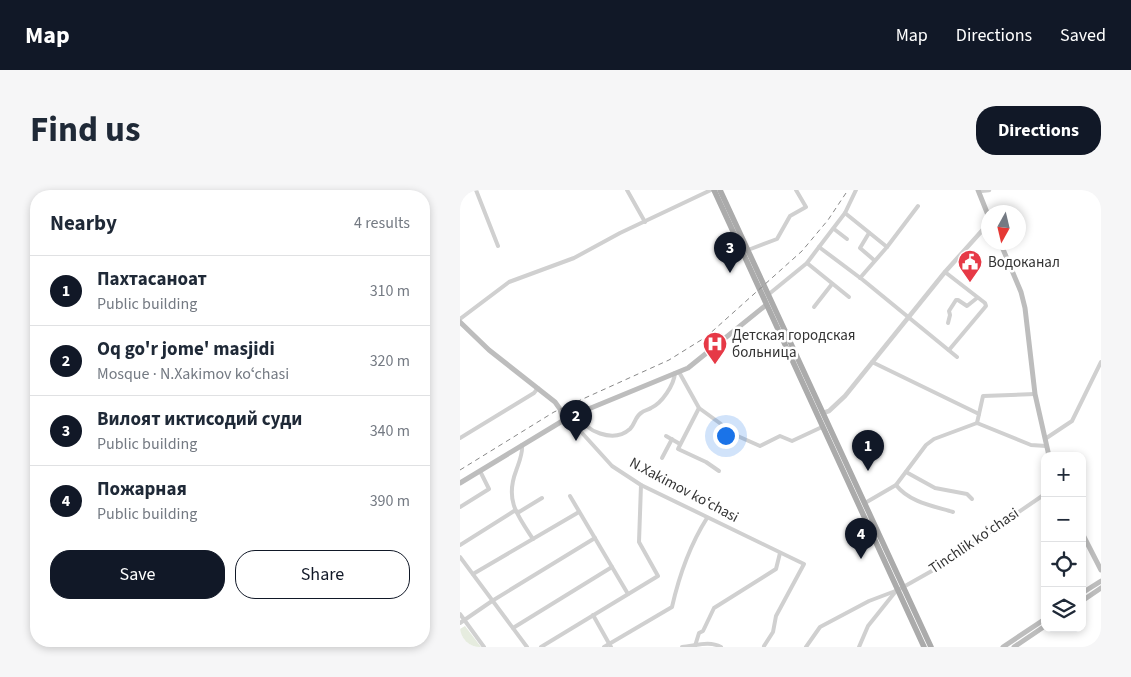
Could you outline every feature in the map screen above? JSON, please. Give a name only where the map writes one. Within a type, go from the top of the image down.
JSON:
[{"type":"main road","points":[[712,190],[822,427],[851,482],[865,503],[883,544],[884,554]]},
{"type":"main road","points":[[720,190],[823,413],[877,546],[884,554],[931,647]]},
{"type":"main road","points":[[979,191],[984,205]]},
{"type":"main road","points":[[1003,250],[1021,292],[1027,316],[1035,394],[1048,452]]},
{"type":"main road","points":[[460,483],[563,420],[688,368],[766,305]]},
{"type":"main road","points":[[460,321],[489,350],[555,402],[560,409],[563,420]]},
{"type":"main road","points":[[798,376],[805,373]]},
{"type":"main road","points":[[817,416],[823,413]]},
{"type":"main road","points":[[1086,541],[1101,570]]},
{"type":"main road","points":[[877,546],[883,544]]},
{"type":"main road","points":[[1086,590],[1101,581]]},
{"type":"main road","points":[[900,588],[924,647]]},
{"type":"main road","points":[[1086,598],[1101,588]]},
{"type":"main road","points":[[1003,647],[1041,622]]},
{"type":"main road","points":[[1014,647],[1041,629]]},
{"type":"street","points":[[476,190],[498,246]]},
{"type":"street","points":[[627,190],[645,222]]},
{"type":"street","points":[[460,321],[509,282],[574,258],[620,233],[712,190]]},
{"type":"street","points":[[748,250],[777,239],[790,216],[806,207],[796,190]]},
{"type":"street","points":[[769,294],[807,262],[834,229],[856,190]]},
{"type":"street","points":[[979,191],[989,190]]},
{"type":"street","points":[[860,278],[887,247],[918,206]]},
{"type":"street","points":[[844,213],[887,247]]},
{"type":"street","points":[[834,229],[847,239]]},
{"type":"street","points":[[823,413],[829,411],[844,396],[945,272],[981,232]]},
{"type":"street","points":[[869,233],[860,248],[874,260]]},
{"type":"street","points":[[819,246],[957,357]]},
{"type":"street","points":[[807,262],[849,298]]},
{"type":"street","points":[[945,272],[985,303],[986,306],[950,350]]},
{"type":"street","points":[[814,307],[832,284]]},
{"type":"street","points":[[948,323],[949,311],[956,300],[967,306],[978,298]]},
{"type":"street","points":[[872,362],[979,414]]},
{"type":"street","points":[[1045,439],[1072,421],[1100,365]]},
{"type":"street","points":[[677,373],[699,408],[721,424]]},
{"type":"street","points":[[577,414],[580,421],[601,434],[609,436],[626,431],[641,413],[657,404],[672,385],[677,373]]},
{"type":"street","points":[[460,438],[534,394],[538,388]]},
{"type":"street","points":[[977,423],[984,396],[1035,394]]},
{"type":"street","points":[[699,408],[678,449],[720,471]]},
{"type":"street","name":"N.Xakimov koʻchasi","points":[[569,417],[573,424],[612,466],[642,485],[804,564],[776,616],[773,632],[764,646]]},
{"type":"street","points":[[865,503],[896,485],[926,445],[934,439],[977,423],[1031,444],[1046,446]]},
{"type":"street","points":[[725,447],[733,434],[760,446],[780,436],[792,441],[822,427]]},
{"type":"street","points":[[666,436],[680,444]]},
{"type":"street","points":[[662,458],[672,439]]},
{"type":"street","points":[[522,445],[523,451],[511,484],[514,511],[533,539]]},
{"type":"street","points":[[460,507],[489,489],[480,471]]},
{"type":"street","points":[[906,472],[935,488],[967,494],[972,499]]},
{"type":"street","points":[[541,647],[658,576],[640,542],[642,485]]},
{"type":"street","points":[[896,485],[902,493],[914,499],[953,512]]},
{"type":"street","points":[[570,496],[628,594]]},
{"type":"street","name":"Tinchlik kо‘chasi","points":[[900,588],[937,568],[1041,497]]},
{"type":"street","points":[[460,545],[514,511],[519,512],[542,498]]},
{"type":"street","points":[[473,574],[579,512]]},
{"type":"street","points":[[604,647],[672,607],[686,560],[707,518]]},
{"type":"street","points":[[462,622],[492,601],[595,538]]},
{"type":"street","points":[[695,646],[699,633],[703,631],[714,608],[776,569],[780,553]]},
{"type":"street","points":[[460,557],[527,647]]},
{"type":"street","points":[[513,628],[612,567]]},
{"type":"street","points":[[806,647],[820,627],[839,616],[900,588]]},
{"type":"street","points":[[859,647],[868,626],[900,588]]},
{"type":"street","points":[[880,597],[884,606]]},
{"type":"street","points":[[460,614],[462,622],[484,647]]},
{"type":"street","points":[[593,615],[610,645]]},
{"type":"street","points":[[682,647],[712,643],[721,647]]},
{"type":"shaded area","points":[[465,626],[481,647],[460,647],[460,629]]},
{"type":"railway","points":[[460,470],[554,412],[669,360],[706,337],[802,251],[828,220],[848,190]]},
{"type":"place","name":"Вилоят иктисодий суди","points":[[730,273]]},
{"type":"place","name":"Водоканал","points":[[970,283]]},
{"type":"place","name":"Детская городская больница","points":[[715,365]]},
{"type":"place","name":"Oq go'r jome' masjidi","points":[[576,441]]},
{"type":"place","name":"Пахтасаноат","points":[[868,471]]},
{"type":"place","name":"Пожарная","points":[[861,559]]}]
